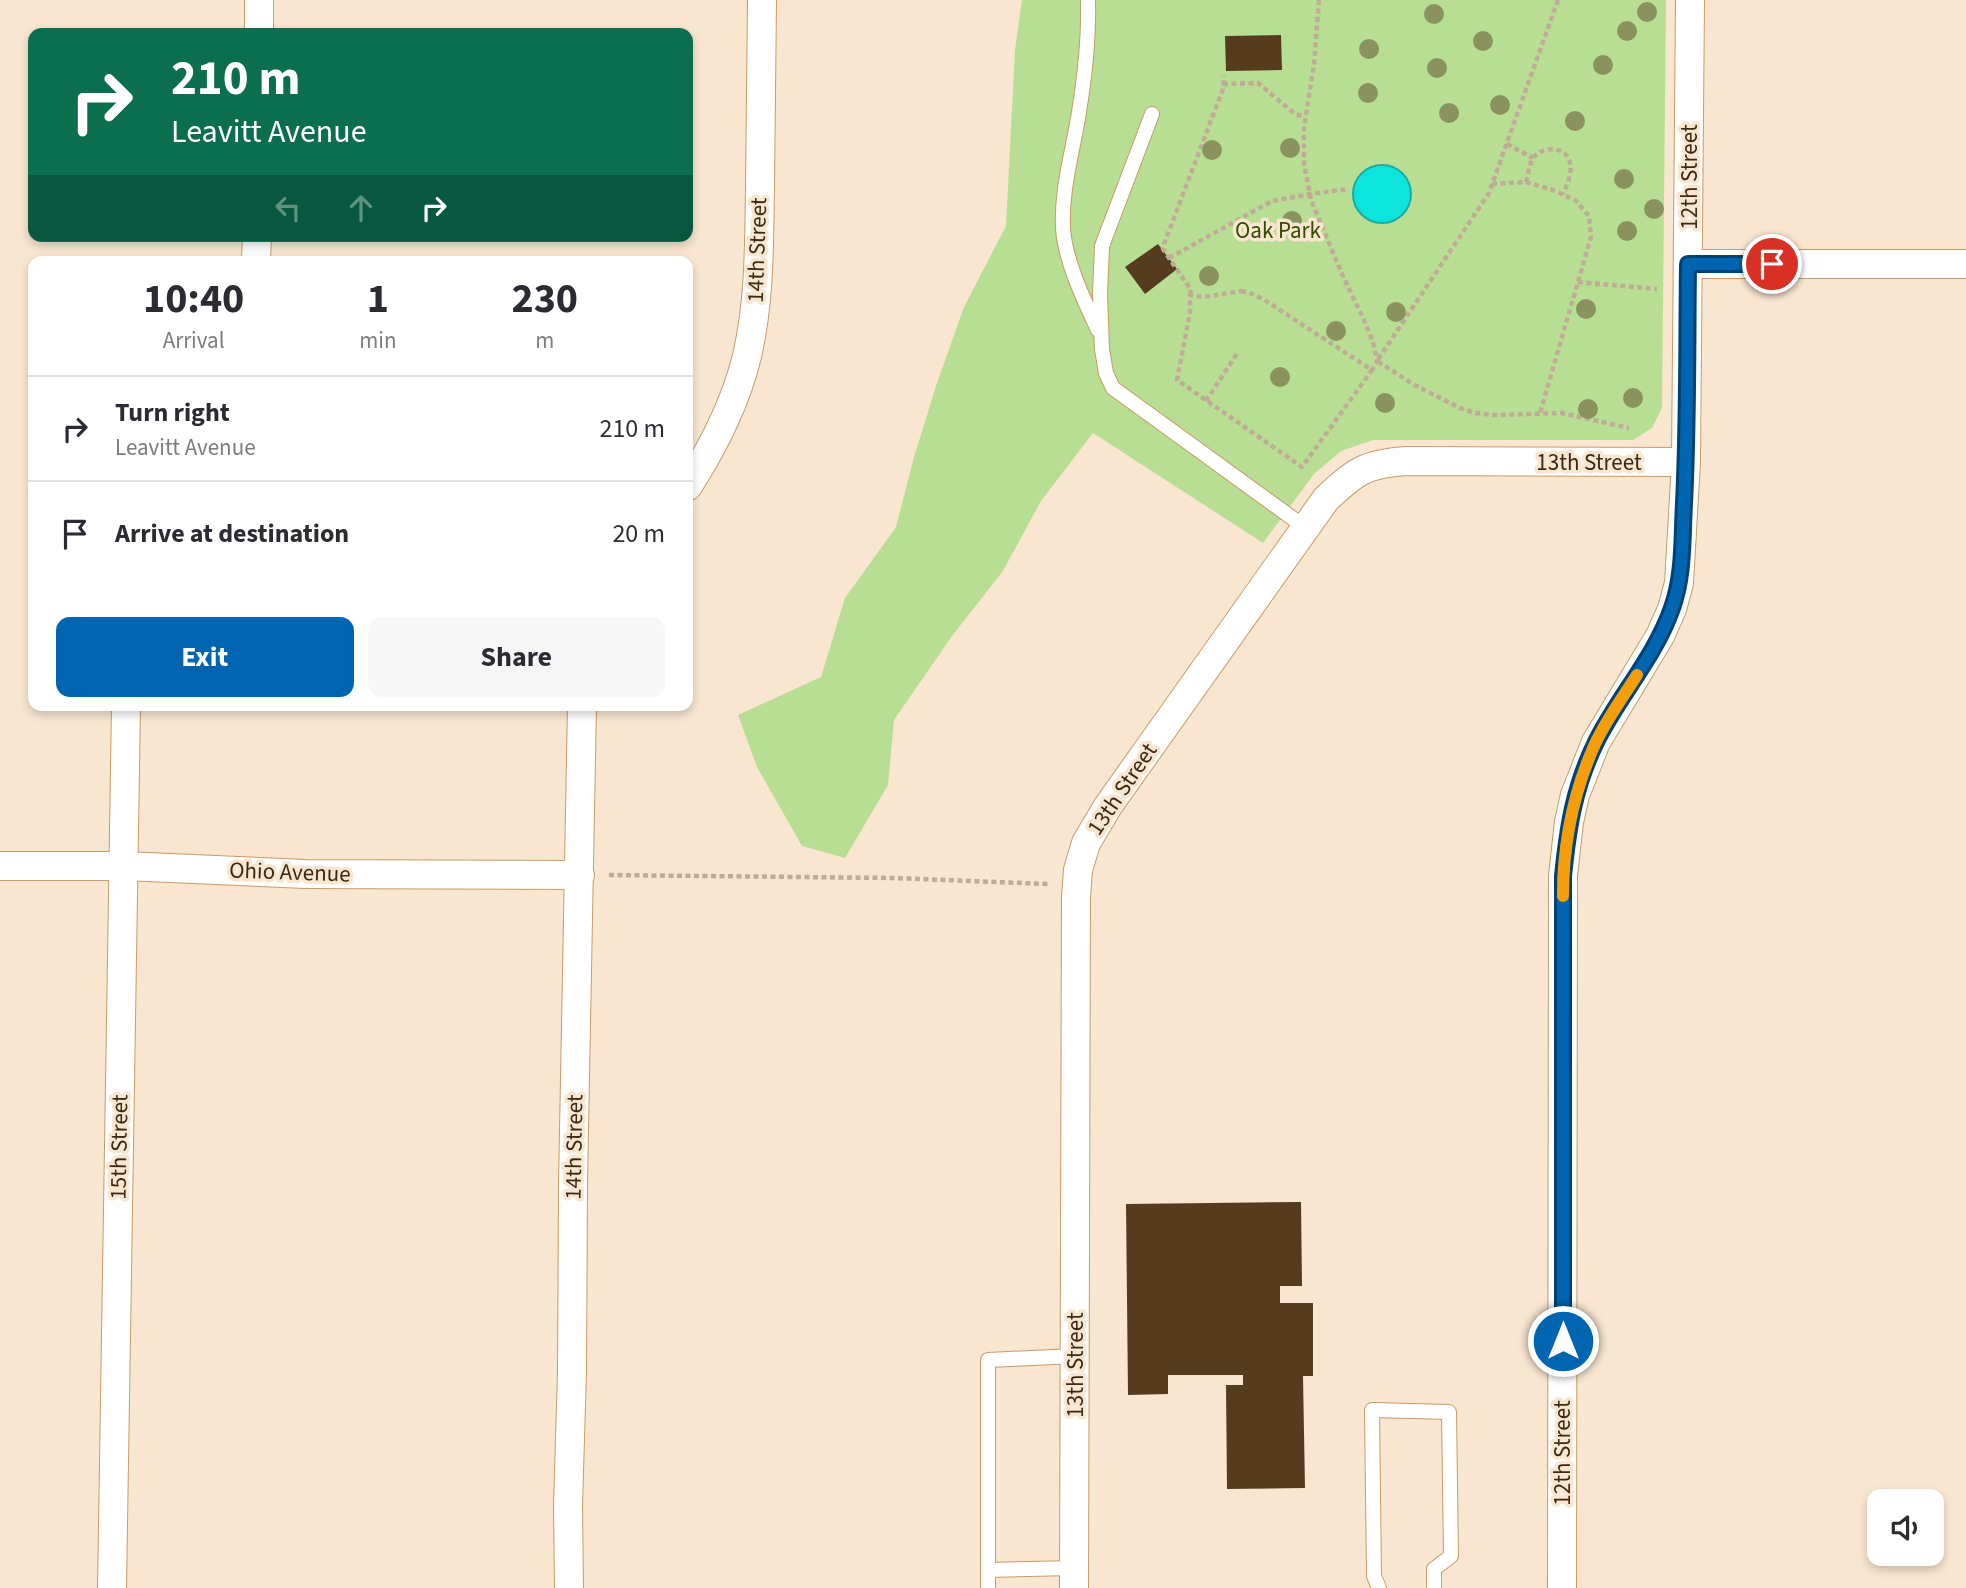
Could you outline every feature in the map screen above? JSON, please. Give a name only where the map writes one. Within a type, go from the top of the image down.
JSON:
[{"type":"street","points":[[259,0],[259,28]]},
{"type":"street","name":"14th Street","points":[[693,478],[728,412],[747,358],[756,305],[762,0]]},
{"type":"street","name":"12th Street","points":[[1562,1588],[1563,876],[1575,795],[1596,742],[1660,636],[1672,609],[1679,583],[1686,462],[1690,0]]},
{"type":"street","points":[[1688,264],[1966,264]]},
{"type":"street","name":"13th Street","points":[[1074,1578],[1077,885],[1078,870],[1086,843],[1108,806],[1326,499],[1352,475],[1379,463],[1406,461],[1686,462]]},
{"type":"street","name":"15th Street","points":[[112,1588],[126,711]]},
{"type":"street","name":"14th Street","points":[[569,1588],[568,1506],[582,711]]},
{"type":"street","name":"Ohio Avenue","points":[[0,866],[124,866],[305,874],[580,875]]},
{"type":"lane","points":[[1088,0],[1089,36],[1079,111],[1063,196],[1063,231],[1068,254],[1101,337]]},
{"type":"lane","points":[[1152,114],[1102,246],[1101,337],[1106,373],[1113,388],[1306,528]]},
{"type":"lane","points":[[988,1588],[988,1360],[1075,1356]]},
{"type":"lane","points":[[1379,1588],[1374,1576],[1372,1410],[1448,1412],[1451,1556],[1434,1569],[1434,1588]]},
{"type":"lane","points":[[988,1570],[1074,1578]]},
{"type":"path","points":[[1319,0],[1303,157],[1310,194],[1373,342],[1377,361],[1413,384],[1475,413],[1573,415],[1633,429]]},
{"type":"path","points":[[1224,76],[1163,249],[1191,290],[1190,312],[1177,380],[1302,467],[1372,370],[1489,193],[1558,0]]},
{"type":"path","points":[[1223,84],[1258,83],[1295,114],[1305,117]]},
{"type":"path","points":[[1507,144],[1533,158]]},
{"type":"path","points":[[1526,182],[1536,154],[1548,149],[1564,152],[1568,157],[1570,174],[1562,194]]},
{"type":"path","points":[[1492,184],[1526,182],[1575,200],[1589,216],[1591,237],[1540,413]]},
{"type":"path","points":[[1169,258],[1272,201],[1349,189]]},
{"type":"path","points":[[1578,282],[1688,292]]},
{"type":"path","points":[[1191,295],[1204,297],[1241,291],[1250,293],[1372,370]]},
{"type":"path","points":[[1206,401],[1238,352]]},
{"type":"path","points":[[580,875],[880,878],[1077,885]]},
{"type":"green space","name":"Oak Park","points":[[1022,0],[1666,0],[1662,408],[1652,428],[1633,440],[1373,440],[1341,451],[1314,474],[1263,543],[1093,433],[1041,501],[1003,571],[952,636],[894,720],[888,785],[845,858],[802,846],[757,767],[738,715],[821,677],[845,598],[896,527],[914,457],[964,307],[1006,226],[1015,50]]},
{"type":"water","points":[[1376,165],[1388,165],[1403,173],[1411,188],[1411,200],[1403,215],[1388,223],[1376,223],[1361,215],[1353,200],[1353,188],[1361,173]]},
{"type":"building","points":[[1281,35],[1282,70],[1226,71],[1225,36]]},
{"type":"building","points":[[1158,244],[1177,269],[1145,294],[1125,267]]},
{"type":"building","points":[[1301,1202],[1302,1286],[1280,1286],[1280,1303],[1313,1303],[1313,1376],[1303,1376],[1305,1488],[1227,1489],[1226,1385],[1243,1385],[1243,1375],[1168,1375],[1168,1394],[1128,1395],[1126,1204]]},
{"type":"slow traffic","points":[[1563,896],[1569,822],[1575,795],[1596,742],[1637,675]]},
{"type":"route","points":[[1563,1341],[1563,876],[1569,822],[1575,795],[1596,742],[1660,636],[1672,609],[1679,583],[1686,462],[1688,264],[1772,264]]}]
